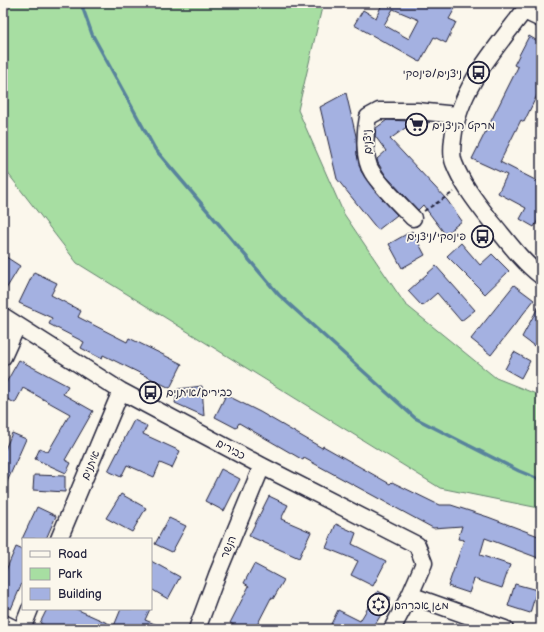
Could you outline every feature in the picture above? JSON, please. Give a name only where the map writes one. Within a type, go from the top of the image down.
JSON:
[{"type":"street","points":[[541,19],[523,7],[491,53],[464,99],[457,115],[452,149],[453,162],[465,185],[509,243],[533,270],[541,276]]},
{"type":"street","name":"ניצנים","points":[[413,218],[371,171],[366,151],[365,130],[368,117],[379,111],[418,111],[457,115]]},
{"type":"street","name":"כבירים","points":[[3,316],[120,390],[262,466],[417,545],[424,563],[410,595],[392,629]]},
{"type":"street","points":[[3,357],[17,326]]},
{"type":"street","name":"איתנים","points":[[59,538],[120,390]]},
{"type":"street","name":"הנשר","points":[[197,629],[217,575],[262,466]]},
{"type":"street","points":[[410,595],[505,629]]},
{"type":"street","points":[[22,629],[30,610]]},
{"type":"street","points":[[3,623],[15,629]]},
{"type":"path","points":[[413,218],[465,185]]},
{"type":"green space","points":[[3,3],[323,3],[298,110],[344,214],[405,304],[496,378],[541,396],[541,510],[539,508],[440,488],[77,263],[3,167]]},
{"type":"building","points":[[379,3],[458,3],[449,19],[456,22],[446,43],[434,37],[420,62],[354,25],[363,10],[376,18],[382,4]],"holes":[[[393,9],[419,20],[409,39],[384,25]]]},
{"type":"building","points":[[529,36],[541,43],[541,87],[524,122],[521,120],[500,162],[541,183],[541,215],[534,227],[520,219],[526,208],[498,193],[507,175],[472,159],[518,67],[514,65]]},
{"type":"building","points":[[346,93],[356,136],[357,154],[361,171],[374,190],[397,215],[378,230],[337,179],[320,107]]},
{"type":"building","points":[[387,120],[430,122],[413,131],[408,126],[390,139],[447,200],[462,221],[445,234],[423,205],[418,210],[386,176],[378,163],[377,159],[386,151],[375,136],[376,128]]},
{"type":"building","points":[[412,231],[425,255],[402,268],[389,244]]},
{"type":"building","points":[[461,243],[480,265],[492,254],[509,271],[485,294],[447,256]]},
{"type":"building","points":[[3,255],[20,266],[3,294]]},
{"type":"building","points":[[436,266],[475,310],[461,321],[437,293],[422,306],[408,291]]},
{"type":"building","points":[[34,272],[57,283],[51,295],[81,311],[78,317],[127,342],[129,338],[182,364],[170,388],[103,355],[102,359],[81,348],[84,342],[49,324],[52,318],[19,303]]},
{"type":"building","points":[[514,285],[534,300],[491,355],[471,339]]},
{"type":"building","points":[[541,302],[541,351],[522,337]]},
{"type":"building","points":[[514,352],[530,361],[521,378],[505,369]]},
{"type":"building","points":[[19,360],[68,386],[63,394],[93,411],[65,460],[71,463],[66,473],[35,459],[40,448],[48,452],[70,414],[23,388],[15,403],[3,397],[3,388]]},
{"type":"building","points":[[202,386],[204,416],[175,403],[178,389]]},
{"type":"building","points":[[226,395],[260,412],[322,448],[323,446],[390,484],[392,482],[439,505],[451,505],[541,537],[541,559],[485,538],[480,555],[510,565],[502,588],[474,579],[469,593],[448,586],[464,540],[458,539],[462,526],[433,528],[304,458],[303,460],[239,423],[236,428],[215,417]]},
{"type":"building","points":[[134,420],[147,426],[143,434],[180,451],[172,468],[160,463],[154,477],[127,465],[121,477],[108,471]]},
{"type":"building","points":[[12,433],[26,439],[3,491],[3,454]]},
{"type":"building","points":[[221,469],[240,479],[224,511],[205,501]]},
{"type":"building","points":[[34,475],[65,476],[65,492],[33,490]]},
{"type":"building","points":[[121,494],[146,508],[132,532],[106,518]]},
{"type":"building","points":[[269,496],[288,505],[281,519],[311,532],[299,558],[249,536]]},
{"type":"building","points":[[37,507],[56,516],[46,538],[22,538]]},
{"type":"building","points":[[169,518],[186,526],[172,552],[155,544]]},
{"type":"building","points":[[336,524],[356,533],[352,544],[386,561],[373,586],[351,575],[358,561],[326,548]]},
{"type":"building","points":[[16,547],[22,550],[22,583],[11,609],[3,606],[3,577]]},
{"type":"building","points":[[152,562],[180,577],[168,599],[152,590]]},
{"type":"building","points":[[254,564],[284,580],[273,599],[271,598],[255,629],[241,629],[230,623],[249,586],[244,583]]},
{"type":"building","points":[[515,584],[537,590],[530,613],[508,606]]},
{"type":"building","points":[[378,591],[391,598],[373,628],[375,629],[336,629],[330,626],[338,610],[360,621]]},
{"type":"building","points":[[46,610],[78,610],[114,626],[121,610],[150,610],[145,620],[167,629],[53,629],[40,623]]},
{"type":"waterway","points":[[81,3],[92,34],[155,149],[279,295],[415,418],[519,471],[541,480]]},
{"type":"place","name":"ניצנים/פינסקי","points":[[478,73]]},
{"type":"place","name":"מרקט הניצנים","points":[[416,125]]},
{"type":"place","name":"פינסקי/ניצנים","points":[[482,236]]},
{"type":"place","name":"כבירים/איתנים","points":[[151,392]]},
{"type":"place","name":"מגן אברהם","points":[[378,605]]}]
